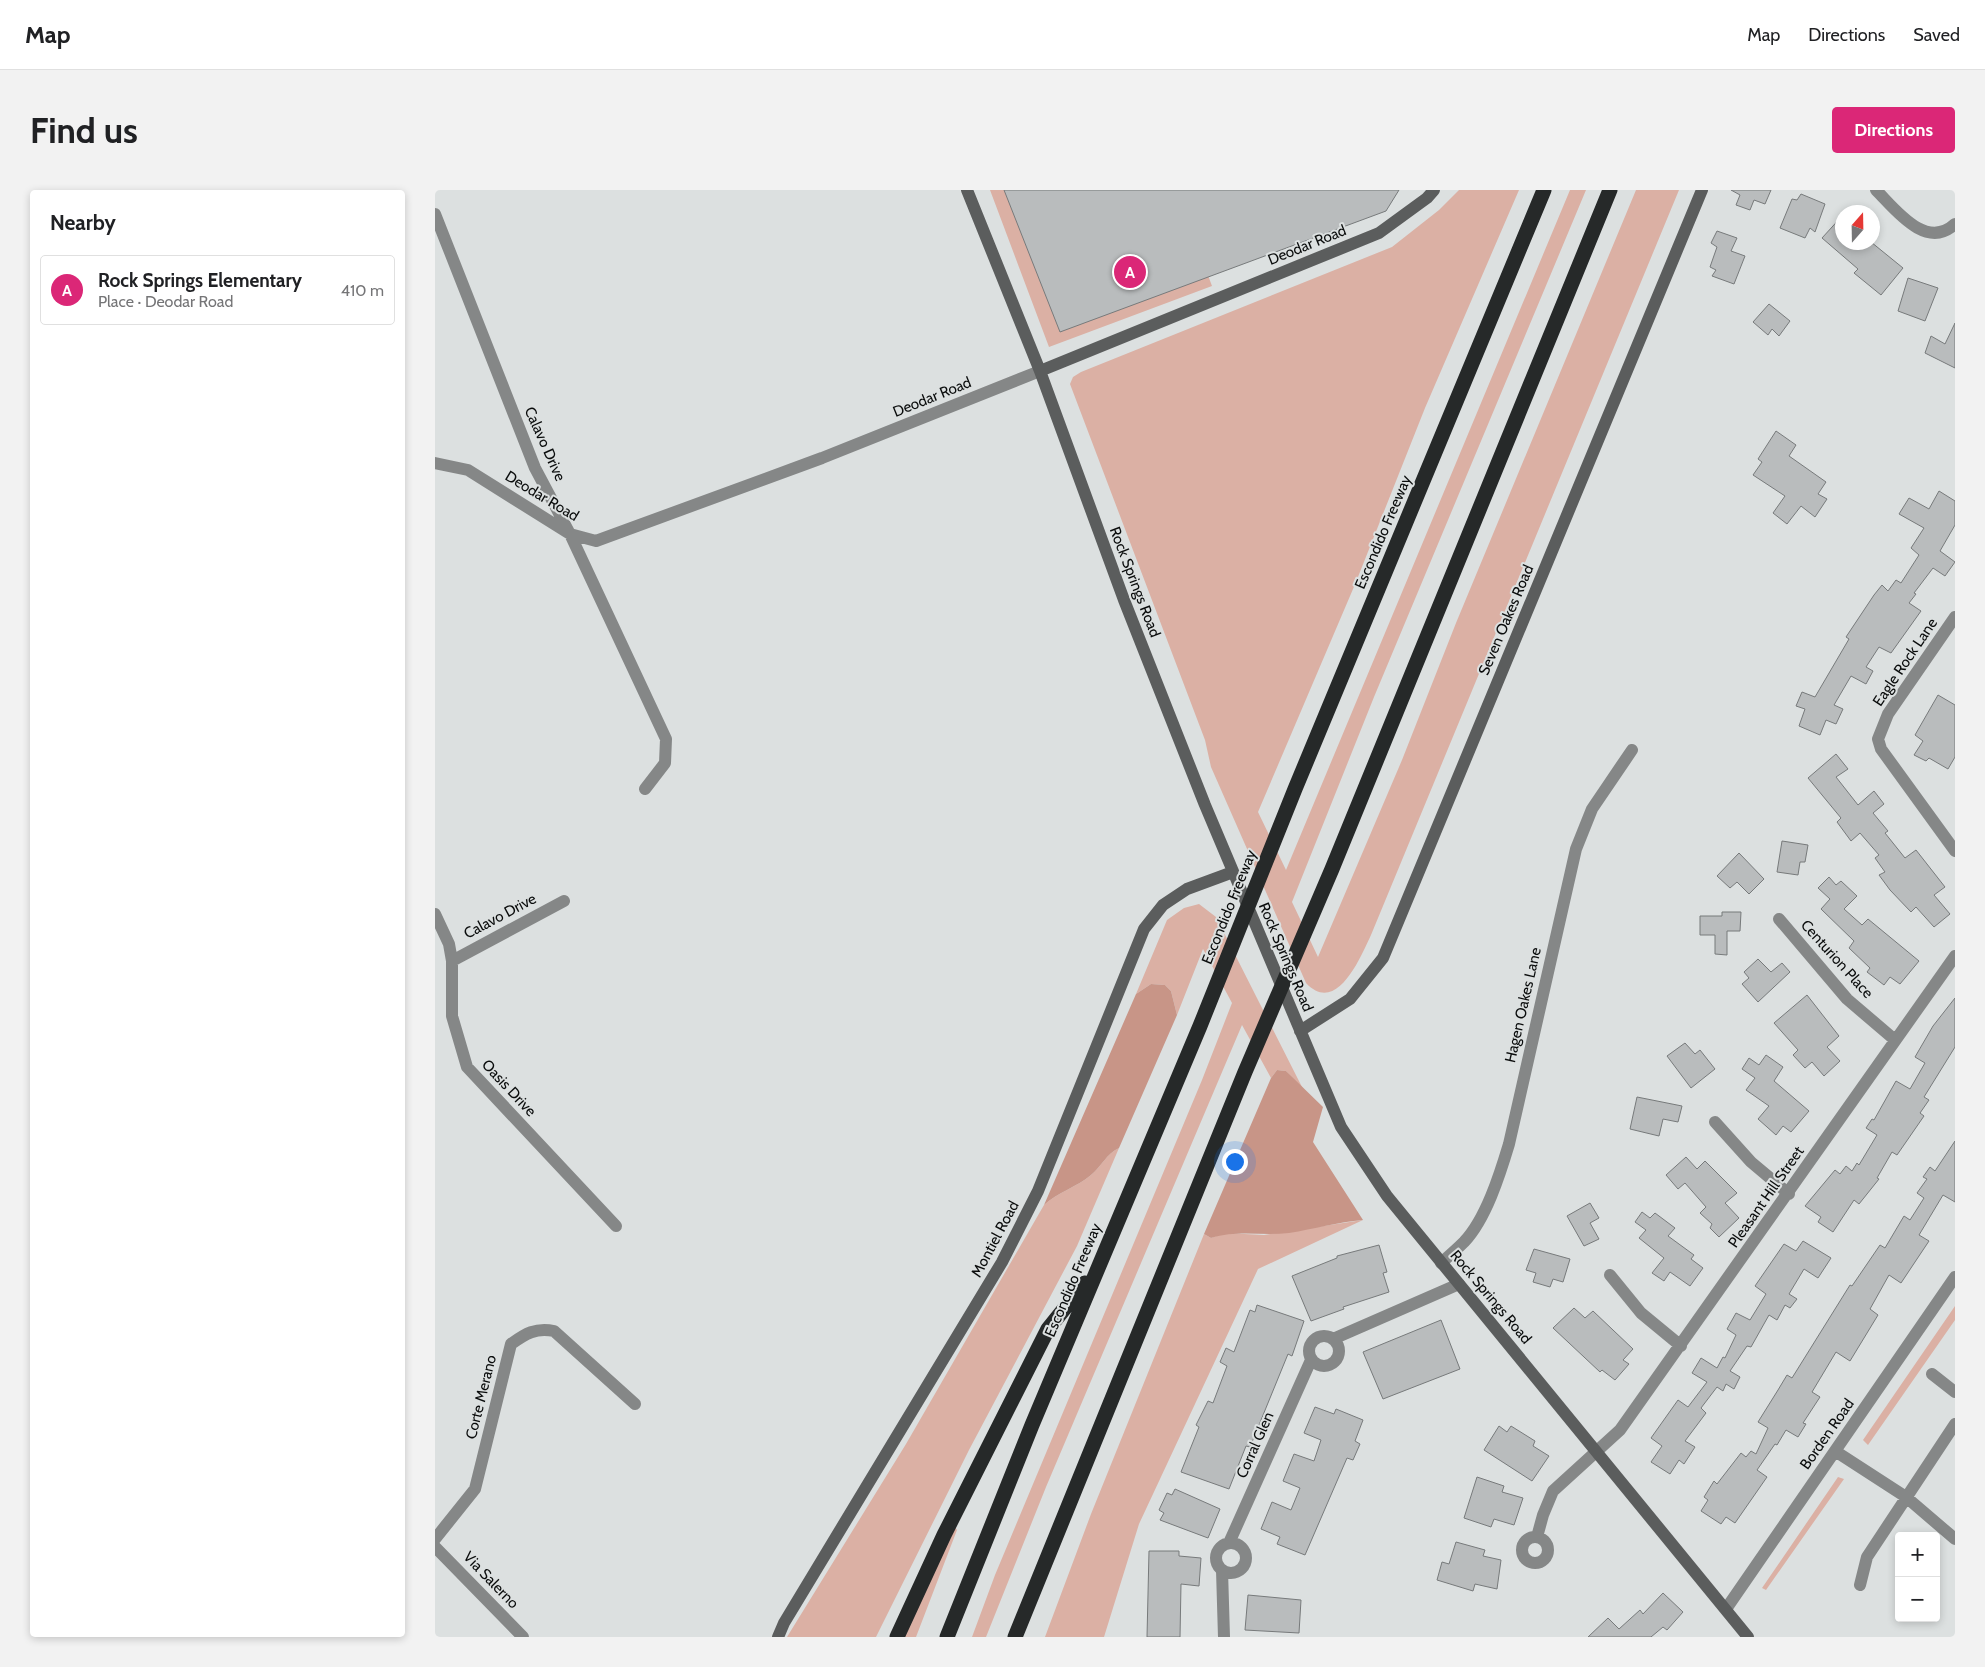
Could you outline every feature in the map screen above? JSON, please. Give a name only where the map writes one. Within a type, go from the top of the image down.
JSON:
[{"type":"highway","name":"Escondido Freeway","points":[[947,1637],[1097,1268],[1200,1026],[1295,790],[1544,190]]},
{"type":"highway","points":[[1015,1637],[1245,1072],[1331,870],[1610,190]]},
{"type":"highway","points":[[897,1637],[944,1535],[1048,1329],[1097,1268]]},
{"type":"street","name":"Rock Springs Road","points":[[967,190],[1040,371],[1123,600],[1233,872],[1341,1127],[1387,1196],[1748,1637]]},
{"type":"street","name":"Deodar Road","points":[[435,463],[447,464],[468,470],[570,534],[596,541],[822,458],[1379,233],[1427,198],[1433,190]]},
{"type":"street","name":"Seven Oakes Road","points":[[1300,1031],[1349,999],[1383,958],[1702,190]]},
{"type":"street","points":[[1876,190],[1915,228],[1931,234],[1950,229],[1955,224]]},
{"type":"street","name":"Calavo Drive","points":[[435,214],[535,468],[570,534],[666,740],[665,763],[645,788]]},
{"type":"street","name":"Eagle Rock Lane","points":[[1955,617],[1887,714],[1878,739],[1881,749],[1955,851]]},
{"type":"street","name":"Hagen Oakes Lane","points":[[1441,1263],[1465,1240],[1486,1206],[1496,1184],[1509,1144],[1576,849],[1592,809],[1632,750]]},
{"type":"street","name":"Montiel Road","points":[[778,1637],[784,1623],[935,1376],[1011,1246],[1038,1191],[1144,929],[1163,905],[1187,889],[1233,872]]},
{"type":"street","name":"Calavo Drive","points":[[452,961],[564,901]]},
{"type":"street","name":"Oasis Drive","points":[[435,914],[449,944],[452,961],[452,1016],[467,1067],[616,1226]]},
{"type":"street","name":"Centurion Place","points":[[1779,919],[1847,999],[1895,1040]]},
{"type":"street","name":"Pleasant Hill Street","points":[[1537,1537],[1543,1515],[1553,1491],[1620,1430],[1789,1194],[1955,956]]},
{"type":"street","points":[[1715,1122],[1751,1162],[1789,1194]]},
{"type":"street","points":[[1610,1276],[1641,1313],[1681,1346]]},
{"type":"street","name":"Borden Road","points":[[1726,1609],[1955,1277]]},
{"type":"street","name":"Corral Glen","points":[[1224,1637],[1222,1570],[1216,1562],[1217,1552],[1229,1543],[1311,1360],[1309,1351],[1312,1342],[1324,1336],[1333,1339],[1459,1284]]},
{"type":"street","name":"Corte Merano","points":[[435,1539],[475,1489],[511,1344],[529,1332],[545,1329],[554,1331],[635,1404]]},
{"type":"street","points":[[1311,1360],[1323,1366],[1336,1360],[1339,1352],[1333,1339]]},
{"type":"street","points":[[1932,1374],[1955,1392]]},
{"type":"street","points":[[1860,1585],[1867,1556],[1955,1424]]},
{"type":"street","points":[[1835,1450],[1906,1497],[1955,1539]]},
{"type":"street","points":[[1222,1570],[1236,1572],[1245,1562],[1242,1549],[1234,1543],[1229,1543]]},
{"type":"street","name":"Via Salerno","points":[[435,1547],[523,1637]]},
{"type":"shaded area","points":[[990,190],[1176,190],[1212,286],[1049,347]]},
{"type":"shaded area","points":[[1459,190],[1519,190],[1425,408],[1356,582],[1258,812],[1286,870],[1570,190],[1586,190],[1374,697],[1292,902],[1318,957],[1402,760],[1456,623],[1636,190],[1679,190],[1371,935],[1354,968],[1338,988],[1328,992],[1317,991],[1306,983],[1211,767],[1205,740],[1070,384],[1073,377],[1081,372],[1392,247],[1439,210]]},
{"type":"shaded area","points":[[1199,904],[1216,917],[1303,1089],[1286,1071],[1277,1070],[1271,1078],[1242,1025],[1046,1487],[986,1637],[972,1637],[995,1575],[1202,1080],[1232,1003],[1203,949],[1177,1015],[1171,991],[1165,985],[1151,984],[1136,994],[1167,920],[1184,908]]},
{"type":"shaded area","points":[[1151,984],[1165,985],[1171,991],[1177,1015],[1119,1148],[1111,1153],[1095,1172],[1086,1179],[1044,1205],[1136,994]]},
{"type":"shaded area","points":[[1277,1070],[1286,1071],[1323,1107],[1313,1142],[1363,1220],[1289,1233],[1230,1234],[1211,1238],[1204,1234],[1271,1078]]},
{"type":"shaded area","points":[[1119,1148],[1077,1246],[969,1450],[876,1637],[787,1637],[906,1444],[1044,1205],[1086,1179],[1095,1172],[1111,1153]]},
{"type":"shaded area","points":[[1363,1220],[1258,1269],[1139,1524],[1104,1637],[1045,1637],[1091,1514],[1204,1234],[1211,1238],[1225,1233],[1264,1235]]},
{"type":"shaded area","points":[[1955,1306],[1955,1320],[1868,1445],[1863,1440]]},
{"type":"shaded area","points":[[1838,1477],[1844,1479],[1766,1590],[1762,1588]]},
{"type":"shaded area","points":[[955,1527],[957,1530],[916,1637],[904,1637]]},
{"type":"building","points":[[1004,190],[1399,190],[1386,211],[1060,332]]},
{"type":"building","points":[[1731,190],[1771,190],[1765,204],[1754,200],[1750,210],[1736,205],[1740,195]]},
{"type":"building","points":[[1801,194],[1825,204],[1815,232],[1810,228],[1805,238],[1780,228],[1792,199],[1797,200]]},
{"type":"building","points":[[1835,224],[1835,249],[1822,238]]},
{"type":"building","points":[[1717,231],[1737,238],[1731,251],[1745,256],[1734,284],[1712,276],[1716,270],[1710,267],[1717,247],[1711,243]]},
{"type":"building","points":[[1880,249],[1903,268],[1881,295],[1854,273],[1858,269],[1836,250]]},
{"type":"building","points":[[1908,278],[1938,288],[1925,321],[1898,311]]},
{"type":"building","points":[[1769,304],[1790,321],[1779,336],[1772,329],[1768,335],[1753,322]]},
{"type":"building","points":[[1955,323],[1955,368],[1925,353],[1931,336],[1945,344]]},
{"type":"building","points":[[1776,431],[1796,445],[1789,456],[1826,482],[1818,494],[1827,499],[1815,517],[1801,506],[1787,524],[1773,513],[1785,496],[1753,475],[1762,462],[1758,459]]},
{"type":"building","points":[[1939,491],[1955,501],[1955,525],[1940,551],[1955,562],[1945,576],[1933,568],[1914,593],[1916,594],[1909,603],[1921,611],[1891,653],[1879,647],[1866,667],[1873,671],[1866,684],[1851,676],[1834,705],[1843,709],[1836,724],[1826,720],[1820,735],[1799,726],[1805,709],[1796,706],[1802,692],[1815,697],[1849,639],[1846,637],[1874,595],[1882,585],[1888,591],[1896,580],[1901,583],[1919,555],[1911,548],[1924,528],[1899,514],[1909,498],[1929,509]]},
{"type":"building","points":[[1938,695],[1955,705],[1955,757],[1948,769],[1929,758],[1926,761],[1914,755],[1923,741],[1915,735]]},
{"type":"building","points":[[1836,754],[1848,769],[1836,777],[1858,805],[1874,791],[1884,804],[1873,813],[1888,831],[1885,833],[1905,858],[1916,850],[1945,887],[1934,895],[1950,914],[1934,927],[1916,907],[1911,912],[1890,890],[1879,875],[1885,872],[1875,858],[1879,855],[1860,833],[1851,841],[1837,822],[1841,818],[1808,778]]},
{"type":"building","points":[[1782,841],[1808,845],[1805,862],[1800,862],[1798,875],[1777,872]]},
{"type":"building","points":[[1739,853],[1764,879],[1749,894],[1737,882],[1730,888],[1717,876]]},
{"type":"building","points":[[1829,877],[1836,885],[1841,881],[1857,896],[1844,909],[1862,925],[1868,919],[1919,961],[1900,984],[1890,977],[1884,985],[1867,972],[1870,968],[1849,948],[1854,941],[1821,909],[1830,899],[1818,888]]},
{"type":"building","points":[[1722,912],[1741,912],[1740,931],[1727,931],[1727,955],[1715,954],[1715,935],[1700,935],[1700,916],[1722,916]]},
{"type":"building","points":[[1758,959],[1771,972],[1782,963],[1790,972],[1758,1002],[1742,984],[1749,978],[1744,972]]},
{"type":"building","points":[[1807,995],[1839,1036],[1827,1047],[1840,1061],[1824,1076],[1812,1062],[1805,1068],[1793,1055],[1798,1050],[1774,1023]]},
{"type":"building","points":[[1955,998],[1955,1047],[1924,1097],[1929,1100],[1920,1113],[1924,1116],[1897,1155],[1892,1152],[1877,1178],[1879,1179],[1859,1204],[1854,1200],[1833,1232],[1818,1222],[1821,1217],[1805,1206],[1835,1170],[1840,1174],[1846,1166],[1852,1171],[1857,1163],[1859,1165],[1877,1135],[1866,1128],[1872,1119],[1874,1120],[1896,1081],[1910,1089],[1925,1063],[1915,1057],[1933,1026]]},
{"type":"building","points":[[1685,1043],[1695,1054],[1700,1050],[1715,1069],[1691,1088],[1667,1056]]},
{"type":"building","points":[[1766,1055],[1783,1067],[1774,1081],[1809,1111],[1791,1132],[1783,1126],[1776,1135],[1758,1119],[1769,1106],[1746,1090],[1755,1078],[1742,1069],[1749,1058],[1759,1065]]},
{"type":"building","points":[[1637,1097],[1682,1106],[1678,1122],[1663,1119],[1659,1136],[1630,1129]]},
{"type":"building","points":[[1955,1141],[1955,1202],[1943,1195],[1919,1235],[1929,1241],[1901,1283],[1889,1275],[1870,1309],[1878,1315],[1850,1361],[1836,1352],[1812,1392],[1820,1397],[1803,1423],[1806,1424],[1798,1437],[1786,1430],[1777,1445],[1775,1444],[1757,1470],[1767,1477],[1735,1523],[1726,1517],[1721,1524],[1701,1511],[1708,1500],[1704,1497],[1714,1481],[1717,1484],[1741,1453],[1746,1457],[1751,1451],[1756,1454],[1768,1428],[1758,1422],[1787,1375],[1792,1378],[1850,1285],[1852,1286],[1880,1245],[1885,1248],[1904,1216],[1910,1220],[1924,1198],[1917,1193],[1927,1179],[1923,1177],[1930,1167],[1935,1171]]},
{"type":"building","points":[[1686,1157],[1697,1169],[1705,1161],[1737,1193],[1725,1203],[1739,1218],[1719,1237],[1710,1228],[1712,1224],[1700,1213],[1706,1207],[1685,1183],[1678,1189],[1666,1175]]},
{"type":"building","points":[[1590,1203],[1599,1218],[1590,1223],[1599,1239],[1584,1246],[1567,1216]]},
{"type":"building","points":[[1642,1212],[1650,1218],[1655,1213],[1675,1228],[1668,1236],[1694,1255],[1691,1259],[1703,1268],[1690,1286],[1670,1272],[1664,1281],[1652,1273],[1664,1258],[1639,1238],[1646,1230],[1635,1222]]},
{"type":"building","points":[[1803,1241],[1831,1258],[1818,1278],[1804,1269],[1789,1294],[1797,1299],[1790,1308],[1785,1305],[1777,1320],[1769,1315],[1751,1347],[1747,1346],[1730,1371],[1740,1377],[1734,1389],[1726,1384],[1723,1391],[1717,1387],[1701,1408],[1706,1413],[1685,1441],[1695,1447],[1684,1464],[1679,1460],[1670,1474],[1651,1462],[1662,1446],[1651,1438],[1678,1400],[1688,1407],[1707,1382],[1692,1373],[1701,1358],[1717,1368],[1723,1357],[1725,1358],[1736,1335],[1727,1329],[1736,1313],[1750,1320],[1766,1294],[1755,1286],[1784,1244],[1796,1251]]},
{"type":"building","points":[[1379,1245],[1387,1272],[1383,1273],[1389,1292],[1343,1307],[1344,1309],[1311,1321],[1292,1276],[1337,1258],[1337,1256]]},
{"type":"building","points":[[1534,1249],[1570,1259],[1563,1282],[1553,1279],[1550,1287],[1533,1282],[1536,1273],[1526,1270]]},
{"type":"building","points":[[1257,1305],[1304,1321],[1292,1356],[1288,1354],[1250,1447],[1246,1446],[1229,1489],[1181,1472],[1199,1427],[1196,1425],[1208,1401],[1213,1403],[1227,1366],[1220,1362],[1226,1348],[1234,1352],[1250,1310],[1255,1312]]},
{"type":"building","points":[[1574,1308],[1585,1318],[1593,1311],[1633,1349],[1623,1360],[1629,1364],[1615,1380],[1602,1370],[1600,1372],[1553,1328]]},
{"type":"building","points":[[1441,1320],[1460,1369],[1383,1399],[1363,1352]]},
{"type":"building","points":[[1315,1407],[1334,1414],[1336,1409],[1363,1420],[1355,1441],[1360,1444],[1353,1460],[1347,1458],[1305,1555],[1277,1544],[1280,1537],[1261,1529],[1272,1502],[1291,1510],[1300,1488],[1283,1481],[1294,1454],[1314,1461],[1321,1440],[1304,1433]]},
{"type":"building","points":[[1499,1426],[1507,1432],[1511,1426],[1535,1441],[1533,1446],[1549,1456],[1532,1481],[1484,1450]]},
{"type":"building","points":[[1477,1477],[1504,1486],[1502,1492],[1523,1498],[1514,1525],[1494,1519],[1491,1527],[1464,1518]]},
{"type":"building","points":[[1175,1489],[1220,1509],[1208,1538],[1160,1520],[1164,1513],[1159,1510],[1167,1493],[1172,1495]]},
{"type":"building","points":[[1456,1542],[1485,1550],[1483,1556],[1501,1560],[1497,1589],[1475,1584],[1473,1591],[1437,1580],[1442,1562],[1449,1564]]},
{"type":"building","points":[[1149,1551],[1179,1551],[1179,1556],[1201,1558],[1199,1586],[1181,1584],[1180,1637],[1147,1637]]},
{"type":"building","points":[[1663,1593],[1683,1612],[1667,1630],[1663,1627],[1651,1637],[1588,1637],[1608,1618],[1619,1629],[1640,1610],[1643,1614]]},
{"type":"building","points":[[1248,1595],[1301,1600],[1299,1633],[1245,1630]]},
{"type":"place","name":"Rock Springs Elementary","points":[[1130,272]]}]
